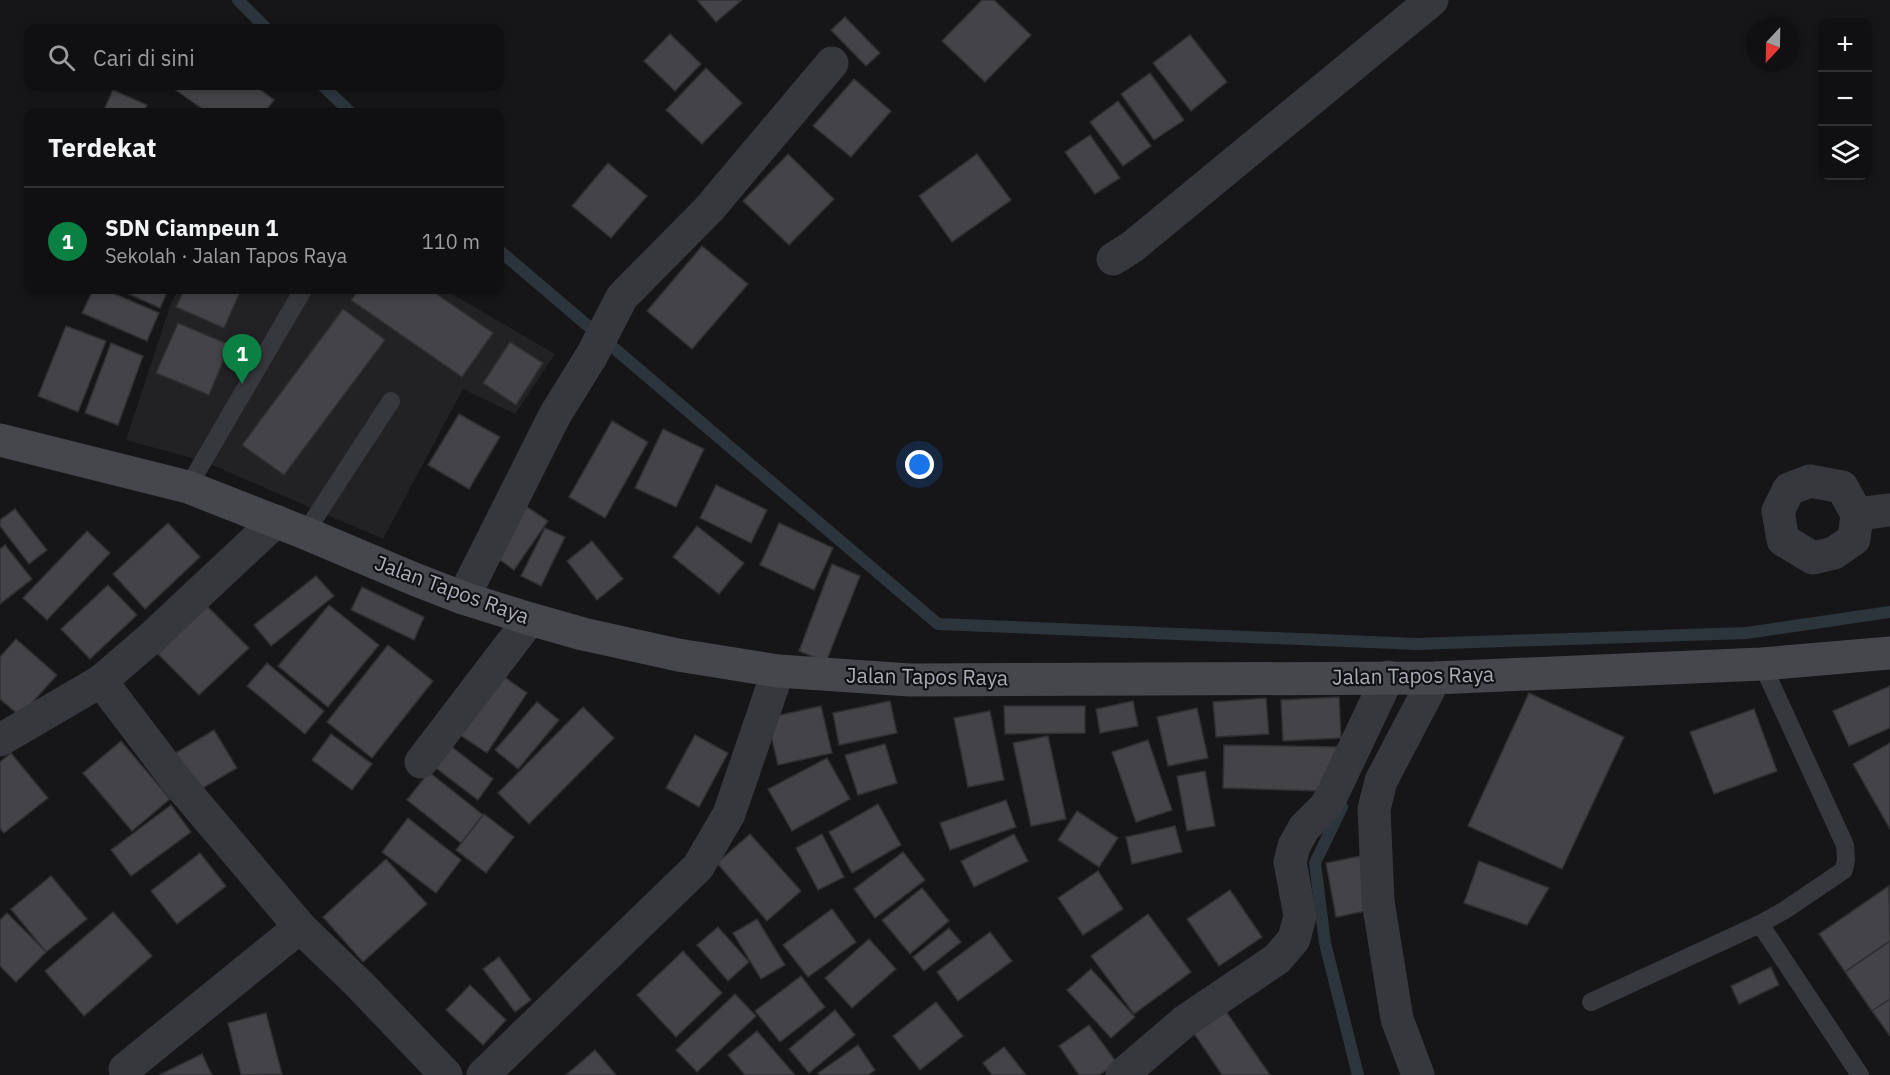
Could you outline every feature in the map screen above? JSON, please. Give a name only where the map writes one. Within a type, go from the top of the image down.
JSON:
[{"type":"main road","name":"Jalan Tapos Raya","points":[[0,440],[188,487],[463,598],[530,619],[678,656],[778,671],[910,680],[1435,678],[1762,664],[1890,653]]},
{"type":"street","points":[[1113,259],[1132,247],[1432,0]]},
{"type":"street","points":[[463,598],[555,415],[622,297],[709,209],[832,63]]},
{"type":"street","points":[[1857,514],[1890,510]]},
{"type":"street","points":[[0,740],[101,681],[151,638],[291,527]]},
{"type":"street","points":[[421,762],[530,619]]},
{"type":"street","points":[[483,1075],[698,867],[729,813],[778,671]]},
{"type":"street","points":[[1122,1075],[1185,1021],[1277,958],[1294,939],[1300,916],[1290,862],[1294,846],[1304,828],[1325,807],[1332,795],[1388,677]]},
{"type":"street","points":[[1418,1075],[1396,1019],[1378,901],[1374,809],[1381,781],[1435,678]]},
{"type":"street","points":[[101,681],[180,785],[300,927],[359,984],[446,1075]]},
{"type":"street","points":[[125,1068],[300,927]]},
{"type":"lane","points":[[188,487],[301,294]]},
{"type":"lane","points":[[291,527],[392,401]]},
{"type":"lane","points":[[1591,1002],[1760,924],[1844,870],[1845,845],[1762,664]]},
{"type":"lane","points":[[1760,924],[1860,1075]]},
{"type":"shaded area","points":[[176,294],[182,294],[177,307],[224,328],[239,294],[356,294],[352,301],[462,377],[493,333],[437,294],[452,294],[555,354],[515,414],[463,389],[383,539],[203,461],[126,440]],"holes":[[[343,310],[385,341],[283,475],[242,444]],[[178,323],[230,345],[209,395],[157,373]],[[510,342],[543,363],[516,405],[483,382]]]},
{"type":"building","points":[[697,0],[742,0],[716,22]]},
{"type":"building","points":[[982,0],[994,0],[1031,35],[985,82],[942,41]]},
{"type":"building","points":[[845,17],[880,53],[866,66],[831,30]]},
{"type":"building","points":[[670,34],[701,64],[675,91],[644,61]]},
{"type":"building","points":[[1190,35],[1227,82],[1191,111],[1153,63]]},
{"type":"building","points":[[706,68],[742,103],[702,144],[666,110]]},
{"type":"building","points":[[1150,73],[1184,120],[1154,140],[1121,94]]},
{"type":"building","points":[[854,79],[891,111],[851,157],[813,126]]},
{"type":"building","points":[[113,90],[147,105],[146,108],[105,108]]},
{"type":"building","points":[[176,90],[260,90],[274,100],[268,108],[201,108]]},
{"type":"building","points":[[1118,101],[1151,146],[1123,166],[1090,122]]},
{"type":"building","points":[[1090,135],[1120,178],[1095,194],[1065,152]]},
{"type":"building","points":[[788,154],[834,199],[789,245],[743,201]]},
{"type":"building","points":[[977,154],[1011,200],[952,242],[919,196]]},
{"type":"building","points":[[608,163],[647,196],[611,238],[572,206]]},
{"type":"building","points":[[702,246],[748,284],[692,349],[647,311]]},
{"type":"building","points":[[91,294],[115,294],[159,313],[147,341],[82,313]]},
{"type":"building","points":[[129,294],[166,294],[160,308]]},
{"type":"building","points":[[182,294],[239,294],[224,328],[176,307]]},
{"type":"building","points":[[356,294],[437,294],[493,333],[462,377],[351,300]]},
{"type":"building","points":[[343,309],[385,340],[284,475],[242,445]]},
{"type":"building","points":[[178,323],[230,345],[209,395],[156,373]]},
{"type":"building","points":[[66,326],[106,341],[78,412],[38,396]]},
{"type":"building","points":[[510,342],[543,363],[516,405],[483,383]]},
{"type":"building","points":[[111,343],[143,356],[118,425],[85,413]]},
{"type":"building","points":[[459,414],[500,437],[469,489],[428,465]]},
{"type":"building","points":[[612,421],[648,442],[605,518],[569,497]]},
{"type":"building","points":[[663,429],[704,449],[676,507],[635,488]]},
{"type":"building","points":[[716,485],[767,510],[751,543],[700,518]]},
{"type":"building","points":[[527,507],[548,521],[514,570],[493,555]]},
{"type":"building","points":[[15,509],[47,550],[29,564],[0,526],[0,520]]},
{"type":"building","points":[[168,523],[200,557],[145,609],[113,574]]},
{"type":"building","points":[[779,523],[833,548],[814,590],[760,565]]},
{"type":"building","points":[[697,526],[744,563],[719,594],[673,557]]},
{"type":"building","points":[[545,528],[565,537],[541,586],[521,576]]},
{"type":"building","points":[[87,531],[110,553],[47,620],[23,598]]},
{"type":"building","points":[[592,541],[623,579],[597,600],[567,561]]},
{"type":"building","points":[[5,545],[32,579],[0,604],[0,549]]},
{"type":"building","points":[[832,564],[860,576],[826,662],[799,651]]},
{"type":"building","points":[[316,576],[334,596],[271,646],[254,625]]},
{"type":"building","points":[[108,585],[137,615],[90,659],[61,629]]},
{"type":"building","points":[[362,587],[424,617],[414,640],[351,610]]},
{"type":"building","points":[[329,605],[379,645],[328,707],[278,666]]},
{"type":"building","points":[[207,606],[249,648],[199,695],[158,654]]},
{"type":"building","points":[[16,639],[57,675],[20,716],[0,699],[0,657]]},
{"type":"building","points":[[388,645],[433,681],[372,758],[327,722]]},
{"type":"building","points":[[267,663],[324,711],[305,734],[247,686]]},
{"type":"building","points":[[500,674],[527,693],[487,753],[460,735]]},
{"type":"building","points":[[1890,686],[1890,728],[1849,746],[1833,711]]},
{"type":"building","points":[[1529,693],[1624,737],[1562,869],[1468,826]]},
{"type":"building","points":[[1339,697],[1341,738],[1283,741],[1281,700]]},
{"type":"building","points":[[1266,698],[1269,734],[1216,737],[1213,702]]},
{"type":"building","points":[[890,701],[897,733],[839,745],[833,713]]},
{"type":"building","points":[[1133,701],[1138,726],[1100,733],[1096,709]]},
{"type":"building","points":[[537,702],[559,720],[518,769],[495,750]]},
{"type":"building","points":[[821,706],[832,753],[778,765],[767,718]]},
{"type":"building","points":[[1004,706],[1085,706],[1085,733],[1005,734]]},
{"type":"building","points":[[583,707],[614,738],[529,824],[498,793]]},
{"type":"building","points":[[1197,708],[1208,758],[1168,766],[1157,717]]},
{"type":"building","points":[[1754,709],[1777,771],[1714,794],[1690,732]]},
{"type":"building","points":[[990,711],[1004,780],[968,787],[954,718]]},
{"type":"building","points":[[214,730],[237,768],[196,792],[174,754]]},
{"type":"building","points":[[331,734],[372,764],[352,790],[312,760]]},
{"type":"building","points":[[695,735],[728,753],[699,807],[666,788]]},
{"type":"building","points":[[1048,736],[1066,819],[1031,826],[1013,743]]},
{"type":"building","points":[[1148,740],[1172,810],[1136,822],[1112,752]]},
{"type":"building","points":[[121,741],[170,799],[132,831],[83,773]]},
{"type":"building","points":[[1890,743],[1890,829],[1853,764]]},
{"type":"building","points":[[885,744],[897,783],[858,795],[845,755]]},
{"type":"building","points":[[1224,745],[1340,747],[1320,791],[1223,788]]},
{"type":"building","points":[[452,747],[493,779],[478,800],[436,768]]},
{"type":"building","points":[[11,753],[48,798],[4,833],[0,828],[0,762]]},
{"type":"building","points":[[827,758],[850,799],[792,831],[768,789]]},
{"type":"building","points":[[1205,771],[1215,826],[1187,831],[1177,776]]},
{"type":"building","points":[[429,772],[483,815],[461,843],[407,800]]},
{"type":"building","points":[[1006,800],[1016,827],[950,850],[940,823]]},
{"type":"building","points":[[878,804],[901,845],[852,873],[829,832]]},
{"type":"building","points":[[171,805],[191,832],[131,876],[111,850]]},
{"type":"building","points":[[1077,811],[1118,838],[1099,867],[1058,840]]},
{"type":"building","points":[[484,814],[514,837],[486,873],[456,850]]},
{"type":"building","points":[[408,818],[461,860],[436,893],[382,852]]},
{"type":"building","points":[[1175,826],[1182,852],[1132,864],[1126,837]]},
{"type":"building","points":[[750,834],[801,891],[767,921],[717,863]]},
{"type":"building","points":[[822,834],[844,877],[818,890],[796,848]]},
{"type":"building","points":[[1014,834],[1028,861],[974,887],[961,861]]},
{"type":"building","points":[[903,852],[925,880],[875,918],[854,889]]},
{"type":"building","points":[[200,853],[226,886],[177,924],[151,891]]},
{"type":"building","points":[[1361,856],[1371,910],[1336,917],[1326,863]]},
{"type":"building","points":[[386,859],[427,904],[363,962],[323,917]]},
{"type":"building","points":[[1479,861],[1549,888],[1527,925],[1464,903]]},
{"type":"building","points":[[1098,871],[1123,909],[1083,935],[1058,898]]},
{"type":"building","points":[[51,876],[87,919],[46,952],[11,909]]},
{"type":"building","points":[[1889,886],[1890,941],[1845,972],[1819,934]]},
{"type":"building","points":[[922,888],[949,921],[910,954],[882,920]]},
{"type":"building","points":[[1230,890],[1262,937],[1219,966],[1187,919]]},
{"type":"building","points":[[832,909],[856,942],[808,977],[783,945]]},
{"type":"building","points":[[113,912],[152,956],[84,1016],[45,971]]},
{"type":"building","points":[[7,913],[46,952],[16,982],[0,966],[0,920]]},
{"type":"building","points":[[1148,914],[1191,972],[1134,1014],[1091,956]]},
{"type":"building","points":[[757,919],[785,965],[761,979],[733,933]]},
{"type":"building","points":[[718,927],[749,962],[728,981],[697,945]]},
{"type":"building","points":[[949,928],[961,942],[924,971],[913,957]]},
{"type":"building","points":[[990,932],[1012,961],[958,1001],[937,972]]},
{"type":"building","points":[[869,939],[896,969],[852,1008],[825,978]]},
{"type":"building","points":[[1890,941],[1890,999],[1872,1011],[1845,972]]},
{"type":"building","points":[[683,951],[722,993],[676,1037],[637,995]]},
{"type":"building","points":[[499,957],[531,1000],[515,1012],[483,969]]},
{"type":"building","points":[[1771,967],[1779,985],[1739,1004],[1731,986]]},
{"type":"building","points":[[1091,969],[1135,1017],[1111,1038],[1067,990]]},
{"type":"building","points":[[801,976],[825,1007],[780,1042],[755,1011]]},
{"type":"building","points":[[470,985],[506,1020],[483,1045],[446,1010]]},
{"type":"building","points":[[735,994],[756,1016],[697,1072],[676,1050]]},
{"type":"building","points":[[1890,999],[1890,1036],[1872,1011]]},
{"type":"building","points":[[936,1002],[963,1036],[920,1070],[893,1036]]},
{"type":"building","points":[[835,1010],[855,1035],[809,1073],[789,1049]]},
{"type":"building","points":[[1225,1010],[1270,1075],[1222,1075],[1193,1032]]},
{"type":"building","points":[[266,1013],[282,1074],[241,1075],[228,1023]]},
{"type":"building","points":[[1089,1025],[1117,1063],[1099,1075],[1079,1075],[1059,1046]]},
{"type":"building","points":[[757,1031],[795,1075],[745,1075],[728,1055]]},
{"type":"building","points":[[858,1045],[875,1070],[868,1075],[820,1075],[818,1073]]},
{"type":"building","points":[[1004,1047],[1026,1075],[992,1075],[983,1063]]},
{"type":"building","points":[[595,1050],[616,1075],[566,1075]]},
{"type":"building","points":[[202,1054],[212,1075],[159,1075]]},
{"type":"waterway","points":[[238,0],[262,24]]},
{"type":"waterway","points":[[327,90],[346,108]]},
{"type":"waterway","points":[[504,254],[938,624],[1417,644],[1746,633],[1890,612]]},
{"type":"waterway","points":[[1342,807],[1315,863],[1325,943],[1358,1075]]},
{"type":"place","name":"SDN Ciampeun 1","points":[[242,384]]}]
